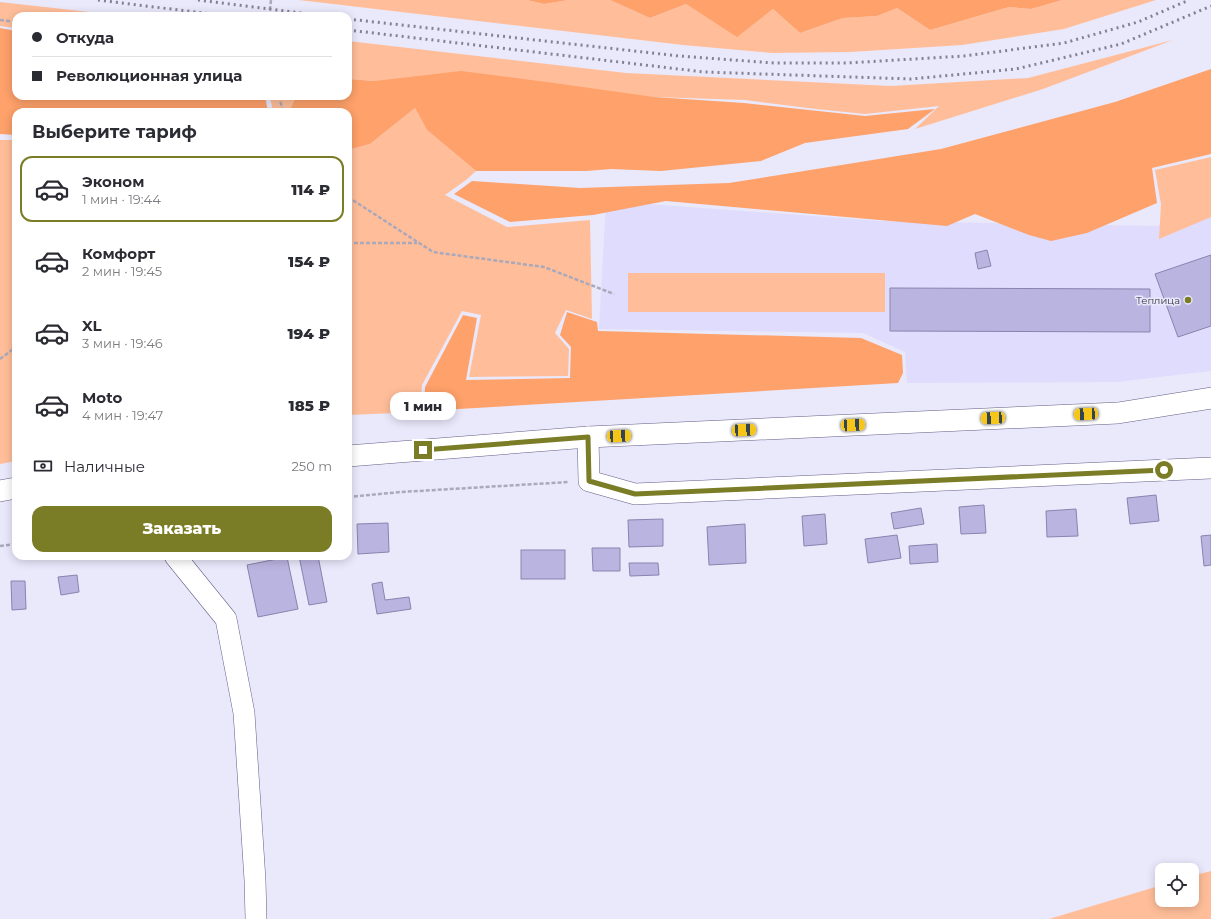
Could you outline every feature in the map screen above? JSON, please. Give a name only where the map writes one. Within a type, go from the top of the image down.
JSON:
[{"type":"street","points":[[352,456],[588,437],[1118,413],[1211,398]]},
{"type":"street","points":[[588,437],[589,481],[635,494],[1211,468]]},
{"type":"street","points":[[0,491],[12,489]]},
{"type":"street","points":[[178,560],[226,619],[244,713],[255,880],[256,919]]},
{"type":"path","points":[[270,12],[271,0]]},
{"type":"path","points":[[0,20],[12,22]]},
{"type":"path","points":[[352,200],[433,252],[544,267],[614,294]]},
{"type":"path","points":[[352,243],[418,243]]},
{"type":"path","points":[[0,359],[12,350]]},
{"type":"path","points":[[352,497],[401,492],[589,481]]},
{"type":"path","points":[[0,546],[12,544]]},
{"type":"shaded area","points":[[299,0],[527,0],[544,4],[568,0],[610,0],[650,18],[686,4],[737,36],[773,9],[800,33],[843,18],[877,16],[897,8],[930,30],[1009,7],[1031,9],[1062,0],[1156,0],[1064,29],[962,45],[850,52],[772,53],[683,45]]},
{"type":"shaded area","points":[[527,0],[568,0],[544,4]]},
{"type":"shaded area","points":[[610,0],[1062,0],[1031,9],[1009,7],[930,30],[897,8],[877,16],[843,18],[800,33],[773,9],[737,37],[686,4],[650,18]]},
{"type":"shaded area","points":[[0,2],[89,12],[12,12],[12,28],[0,26]]},
{"type":"shaded area","points":[[0,28],[12,30],[12,100],[266,100],[267,108],[12,108],[12,135],[0,134]]},
{"type":"shaded area","points":[[1173,40],[1043,89],[915,129],[939,106],[865,114],[745,100],[654,97],[352,79],[352,41],[626,73],[891,86],[1028,78]]},
{"type":"shaded area","points":[[1211,69],[1211,154],[1152,168],[1157,203],[1087,233],[1051,241],[1029,235],[975,214],[947,226],[666,201],[593,215],[510,222],[454,194],[472,181],[580,188],[729,183],[941,149],[1115,102]]},
{"type":"shaded area","points":[[461,71],[654,97],[744,103],[865,116],[935,109],[908,129],[805,143],[761,161],[661,171],[611,169],[586,171],[476,171],[427,130],[415,108],[370,144],[352,149],[352,108],[291,108],[294,100],[352,100],[352,79],[375,81]]},
{"type":"shaded area","points":[[271,100],[294,100],[291,108],[272,108]]},
{"type":"shaded area","points":[[415,108],[427,130],[476,171],[445,195],[507,227],[590,220],[592,319],[566,310],[555,333],[569,349],[568,376],[469,377],[481,315],[462,311],[422,385],[420,412],[352,415],[352,149],[370,144]]},
{"type":"shaded area","points":[[0,140],[12,140],[12,462],[0,464]]},
{"type":"shaded area","points":[[1211,157],[1211,217],[1159,239],[1161,204],[1155,170]]},
{"type":"shaded area","points":[[606,201],[882,221],[1157,226],[1211,210],[1211,371],[1117,382],[907,383],[905,352],[863,333],[599,329]]},
{"type":"shaded area","points":[[628,273],[885,273],[885,312],[628,312]]},
{"type":"shaded area","points":[[567,312],[597,322],[598,331],[861,338],[902,355],[903,373],[898,383],[424,411],[425,387],[463,315],[477,318],[466,380],[570,378],[571,347],[560,335]]},
{"type":"shaded area","points":[[1211,871],[1211,919],[1049,919],[1155,887],[1155,907],[1199,907],[1199,874]]},
{"type":"building","points":[[987,250],[991,266],[978,269],[975,253]]},
{"type":"building","name":"Теплица","points":[[1211,255],[1211,326],[1178,337],[1155,274]]},
{"type":"building","points":[[890,288],[1150,289],[1150,332],[890,331]]},
{"type":"building","points":[[1156,495],[1159,521],[1130,524],[1127,498]]},
{"type":"building","points":[[984,505],[986,533],[961,534],[959,507]]},
{"type":"building","points":[[921,508],[924,524],[894,529],[891,513]]},
{"type":"building","points":[[1076,509],[1078,536],[1047,537],[1046,511]]},
{"type":"building","points":[[825,514],[827,544],[804,546],[802,516]]},
{"type":"building","points":[[663,519],[663,546],[629,547],[628,520]]},
{"type":"building","points":[[388,523],[389,552],[358,554],[357,524]]},
{"type":"building","points":[[745,524],[746,563],[709,565],[707,527]]},
{"type":"building","points":[[897,535],[901,558],[868,563],[865,539]]},
{"type":"building","points":[[1211,535],[1211,565],[1204,566],[1201,536]]},
{"type":"building","points":[[937,544],[938,562],[910,564],[909,546]]},
{"type":"building","points":[[592,548],[620,548],[620,571],[593,571]]},
{"type":"building","points":[[521,550],[565,550],[565,579],[521,579]]},
{"type":"building","points":[[272,560],[288,560],[298,609],[258,617],[247,565]]},
{"type":"building","points":[[300,560],[319,560],[327,602],[309,605]]},
{"type":"building","points":[[629,563],[658,563],[659,575],[630,576]]},
{"type":"building","points":[[77,575],[79,592],[61,595],[58,577]]},
{"type":"building","points":[[11,581],[25,581],[26,609],[12,610]]},
{"type":"building","points":[[382,582],[385,600],[409,597],[411,609],[377,614],[372,584]]},
{"type":"railway","points":[[98,0],[195,12]]},
{"type":"railway","points":[[198,0],[293,12]]},
{"type":"railway","points":[[352,19],[679,56],[774,63],[847,63],[964,56],[1064,43],[1138,22],[1189,0]]},
{"type":"railway","points":[[352,30],[704,72],[911,79],[1016,69],[1121,44],[1211,6]]},
{"type":"place","name":"Теплица","points":[[1188,300]]},
{"type":"route","points":[[423,450],[588,437],[589,481],[635,494],[1164,470]]}]
